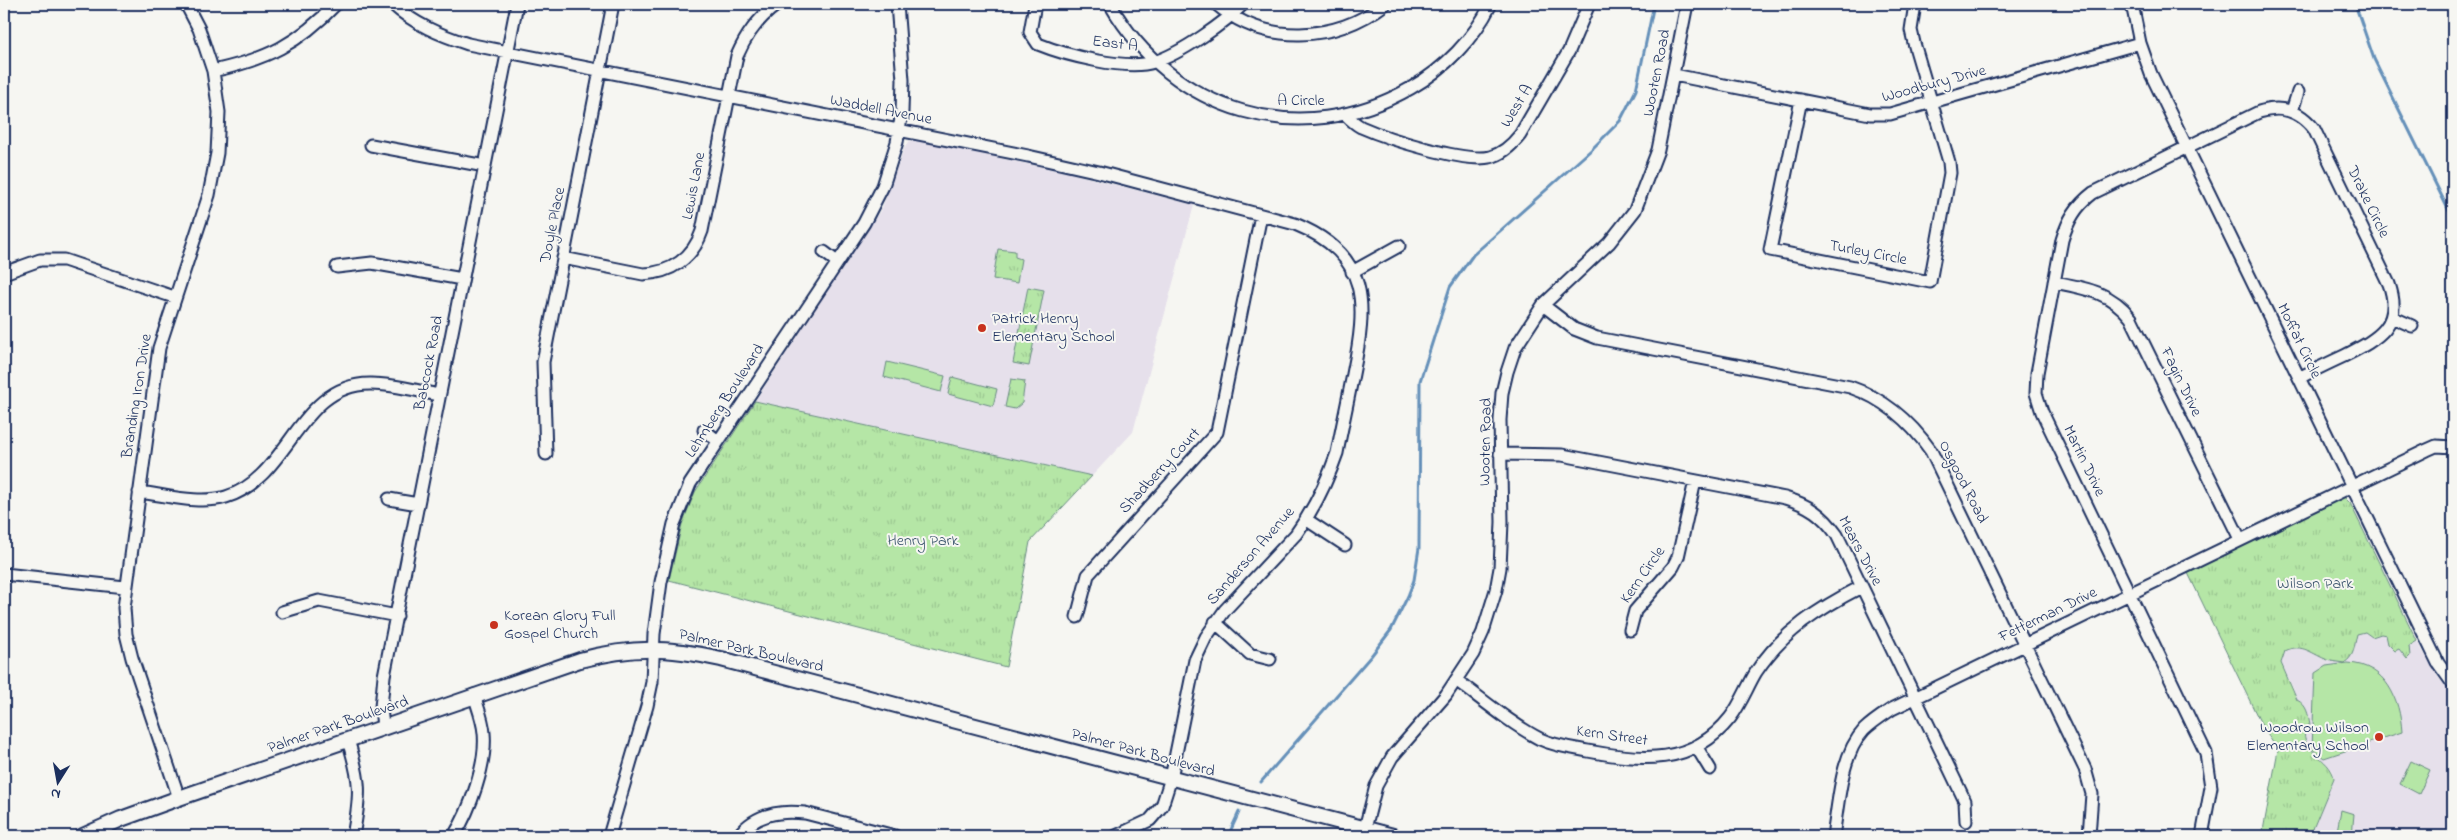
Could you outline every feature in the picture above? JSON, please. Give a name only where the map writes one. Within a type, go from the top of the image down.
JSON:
[{"type":"main road","name":"Palmer Park Boulevard","points":[[85,836],[121,819],[474,695],[580,660],[622,650],[654,648],[721,659],[1171,778],[1364,832],[1393,836]]},
{"type":"street","name":"Branding Iron Drive","points":[[179,798],[130,650],[124,622],[125,587],[159,348],[174,297],[209,195],[214,174],[219,112],[214,71],[199,29],[186,4]]},
{"type":"street","points":[[214,71],[249,63],[286,46],[316,25],[336,4]]},
{"type":"street","name":"Waddell Avenue","points":[[392,4],[414,21],[450,38],[507,52],[900,130],[1099,172],[1295,224],[1320,236],[1340,252],[1352,272]]},
{"type":"street","name":"Babcock Road","points":[[383,728],[382,694],[517,4]]},
{"type":"street","name":"Doyle Place","points":[[546,454],[543,362],[614,4]]},
{"type":"street","name":"Lewis Lane","points":[[563,258],[643,274],[668,270],[685,258],[699,241],[702,231],[733,68],[742,44],[760,18],[778,4]]},
{"type":"street","name":"Lehmberg Boulevard","points":[[610,836],[648,706],[661,582],[676,516],[690,484],[868,216],[883,186],[900,130],[903,80],[897,4]]},
{"type":"street","name":"East A","points":[[1035,4],[1030,32],[1038,44],[1115,64],[1128,65],[1155,62],[1198,39],[1232,16],[1243,4]]},
{"type":"street","name":"A Circle","points":[[1110,4],[1136,42],[1155,62],[1196,91],[1237,110],[1282,118],[1312,119],[1346,115],[1376,106],[1429,76],[1451,58],[1472,34],[1491,4]]},
{"type":"street","points":[[1216,4],[1232,16],[1268,31],[1307,34],[1336,29],[1352,23],[1384,4]]},
{"type":"street","name":"West A","points":[[1346,115],[1359,126],[1421,147],[1469,158],[1490,157],[1499,153],[1513,144],[1520,135],[1569,51],[1589,4]]},
{"type":"street","name":"Wooten Road","points":[[1364,832],[1376,786],[1392,756],[1456,680],[1473,654],[1483,632],[1496,590],[1502,548],[1500,420],[1502,393],[1507,372],[1515,348],[1543,305],[1609,243],[1635,210],[1658,150],[1687,4]]},
{"type":"street","points":[[1915,4],[1911,30],[1932,103]]},
{"type":"street","name":"Moffat Circle","points":[[2132,4],[2140,43],[2151,74],[2438,663],[2453,684]]},
{"type":"street","name":"Woodbury Drive","points":[[1674,75],[1880,115],[1932,103],[2140,43]]},
{"type":"street","points":[[2188,147],[2259,112],[2280,108],[2292,111],[2298,92]]},
{"type":"street","name":"Turley Circle","points":[[1801,100],[1770,250],[1930,282],[1950,173],[1932,103]]},
{"type":"street","name":"Drake Circle","points":[[2292,111],[2307,120],[2314,129],[2377,258],[2393,294],[2392,318]]},
{"type":"street","points":[[371,145],[485,166]]},
{"type":"street","name":"Martin Drive","points":[[2188,147],[2093,193],[2083,201],[2066,227],[2037,373],[2036,393],[2042,412],[2206,753],[2211,787],[2202,836]]},
{"type":"street","name":"Shadberry Court","points":[[1078,617],[1088,575],[1217,432],[1261,215]]},
{"type":"street","points":[[1352,272],[1399,246]]},
{"type":"street","points":[[824,252],[837,262]]},
{"type":"street","points":[[4,272],[40,260],[64,260],[174,297]]},
{"type":"street","points":[[337,267],[372,263],[462,280]]},
{"type":"street","name":"Sanderson Avenue","points":[[1116,836],[1156,815],[1162,806],[1171,778],[1195,660],[1215,622],[1306,520],[1325,483],[1337,453],[1360,343],[1362,305],[1352,272]]},
{"type":"street","name":"Fagin Drive","points":[[2054,282],[2101,292],[2123,307],[2131,318],[2240,539]]},
{"type":"street","name":"Osgood Road","points":[[1543,305],[1584,334],[1850,387],[1865,392],[1895,410],[1921,437],[1931,451],[2085,769],[2090,784],[2093,807],[2088,836]]},
{"type":"street","points":[[2299,378],[2378,338],[2392,318],[2412,326]]},
{"type":"street","points":[[139,492],[212,500],[240,491],[251,485],[269,468],[313,409],[340,391],[354,386],[386,385],[439,395]]},
{"type":"street","points":[[704,430],[718,442]]},
{"type":"street","name":"Fetterman Drive","points":[[1833,836],[1846,770],[1855,743],[1864,730],[1878,719],[1915,697],[2436,446],[2453,447]]},
{"type":"street","name":"Mears Drive","points":[[1500,454],[1562,455],[1785,498],[1812,508],[1825,520],[1836,535],[1965,801],[1966,821]]},
{"type":"street","name":"Kern Circle","points":[[1630,630],[1635,611],[1672,567],[1678,557],[1695,481]]},
{"type":"street","points":[[389,498],[418,504]]},
{"type":"street","points":[[1306,520],[1345,545]]},
{"type":"street","points":[[4,574],[125,587]]},
{"type":"street","name":"Kern Street","points":[[1456,680],[1532,735],[1554,744],[1641,759],[1668,757],[1696,746],[1712,736],[1730,718],[1757,670],[1780,642],[1823,607],[1861,587]]},
{"type":"street","points":[[282,612],[319,602],[397,616]]},
{"type":"street","points":[[1215,622],[1250,654],[1270,659]]},
{"type":"street","points":[[454,836],[468,810],[483,757],[484,734],[474,695]]},
{"type":"street","points":[[348,740],[359,777],[360,788],[353,836]]},
{"type":"street","points":[[1696,746],[1710,769]]},
{"type":"street","points":[[738,836],[752,823],[764,816],[790,811],[805,813],[895,836]]},
{"type":"shaded area","name":"Patrick Henry Elementary School","points":[[915,140],[1070,173],[1194,205],[1133,432],[1092,476],[755,401],[882,208],[905,146],[909,141]]},
{"type":"shaded area","name":"Woodrow Wilson Elementary School","points":[[2365,632],[2372,637],[2381,634],[2386,635],[2404,655],[2409,646],[2417,641],[2438,677],[2453,695],[2453,836],[2310,836],[2334,778],[2333,771],[2305,742],[2305,728],[2293,688],[2281,663],[2285,651],[2291,648],[2308,649],[2321,656],[2356,641],[2357,634]]},
{"type":"green space","points":[[998,249],[1015,251],[1015,257],[1021,259],[1017,283],[993,279]]},
{"type":"green space","points":[[1028,287],[1044,290],[1029,366],[1013,363]]},
{"type":"green space","points":[[887,362],[945,376],[941,392],[884,377]]},
{"type":"green space","points":[[952,377],[997,389],[993,406],[948,394]]},
{"type":"green space","points":[[1011,379],[1025,381],[1022,403],[1015,409],[1005,407]]},
{"type":"green space","name":"Henry Park","points":[[755,401],[1092,476],[1030,542],[1006,667],[669,580],[682,524],[695,492]]},
{"type":"green space","name":"Wilson Park","points":[[2344,497],[2350,503],[2417,641],[2409,646],[2410,656],[2407,659],[2399,649],[2395,651],[2388,644],[2386,635],[2381,634],[2372,637],[2365,632],[2357,634],[2352,654],[2344,663],[2330,661],[2307,650],[2297,648],[2285,651],[2281,663],[2297,700],[2305,707],[2309,717],[2310,724],[2305,728],[2307,743],[2327,765],[2334,778],[2310,836],[2262,836],[2278,750],[2263,728],[2188,573]]},
{"type":"green space","points":[[2348,663],[2361,665],[2381,677],[2394,696],[2401,720],[2402,732],[2324,758],[2312,749],[2315,673],[2326,666]]},
{"type":"green space","points":[[2411,761],[2430,770],[2419,794],[2400,784]]},
{"type":"green space","points":[[2341,810],[2354,814],[2352,836],[2336,836]]},
{"type":"waterway","points":[[1261,782],[1371,656],[1391,630],[1408,596],[1414,580],[1419,548],[1420,381],[1450,287],[1473,255],[1591,150],[1620,121],[1636,90],[1654,4]]},
{"type":"waterway","points":[[2355,4],[2374,59],[2453,219]]},
{"type":"waterway","points":[[1228,836],[1239,812]]},
{"type":"place","name":"Patrick Henry Elementary School","points":[[982,328]]},
{"type":"place","name":"Korean Glory Full Gospel Church","points":[[494,625]]},
{"type":"place","name":"Woodrow Wilson Elementary School","points":[[2379,737]]}]
